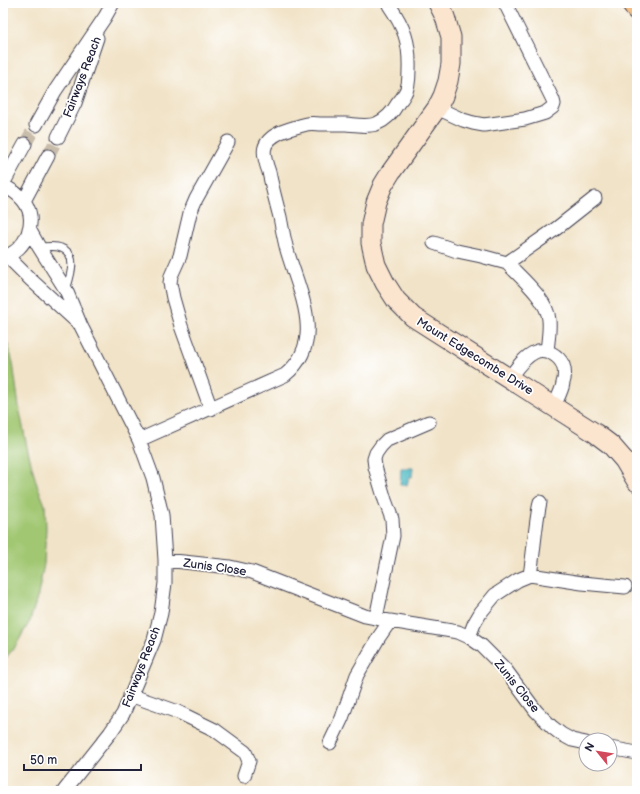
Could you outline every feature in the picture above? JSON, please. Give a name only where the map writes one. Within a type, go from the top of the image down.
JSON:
[{"type":"highway","points":[[633,3],[637,9]]},
{"type":"street","name":"Fairways Reach","points":[[36,125],[55,91],[113,3]]},
{"type":"street","name":"Mount Edgecombe Drive","points":[[438,3],[445,17],[451,37],[451,64],[448,81],[438,108],[391,172],[383,185],[376,202],[371,224],[372,243],[376,265],[396,300],[413,317],[554,406],[611,444],[624,460],[636,480]]},
{"type":"street","points":[[438,108],[463,120],[484,125],[526,119],[544,113],[553,108],[553,100],[505,3]]},
{"type":"street","points":[[139,440],[285,376],[292,370],[299,360],[306,345],[308,332],[307,317],[287,250],[265,160],[265,146],[276,134],[287,129],[308,124],[368,126],[378,123],[394,110],[406,92],[409,78],[410,57],[407,39],[397,17],[389,5]]},
{"type":"street","name":"Fairways Reach","points":[[58,137],[75,103],[105,17]]},
{"type":"street","points":[[211,409],[181,326],[172,298],[170,283],[171,276],[180,256],[190,212],[228,142]]},
{"type":"street","points":[[25,144],[3,185],[15,191],[24,201],[48,156]]},
{"type":"street","points":[[507,263],[557,228],[595,198]]},
{"type":"street","name":"Fairways Reach","points":[[24,201],[30,220],[29,229],[25,240],[18,250],[5,257],[81,326]]},
{"type":"street","name":"Fairways Reach","points":[[29,229],[66,290],[81,326],[139,440],[153,478],[162,515],[165,560],[165,583],[161,612],[154,640],[123,714],[110,733],[64,791]]},
{"type":"street","points":[[434,243],[457,251],[507,263],[542,300],[548,311],[550,320],[547,352]]},
{"type":"street","points":[[509,378],[521,363],[530,355],[541,350],[553,354],[559,358],[564,370],[564,383],[554,406]]},
{"type":"street","points":[[376,618],[393,536],[392,519],[375,468],[374,459],[376,453],[387,440],[429,422]]},
{"type":"street","points":[[530,575],[540,502]]},
{"type":"street","name":"Zunis Close","points":[[165,560],[230,567],[252,572],[365,616],[458,632],[469,637],[482,646],[505,669],[536,710],[552,727],[561,734],[578,741]]},
{"type":"street","points":[[469,637],[481,612],[495,595],[518,580],[530,575],[582,583],[625,587]]},
{"type":"street","points":[[330,742],[342,718],[357,675],[390,621]]},
{"type":"street","points":[[130,695],[178,712],[215,730],[245,752],[249,761],[244,776]]},
{"type":"street","points":[[618,749],[637,753]]},
{"type":"lane","points":[[39,247],[58,247],[62,248],[68,253],[72,265],[71,275],[66,290]]},
{"type":"green space","points":[[3,336],[8,344],[13,363],[19,407],[27,447],[36,482],[45,505],[46,528],[44,564],[38,595],[30,621],[15,647],[3,661]]},
{"type":"water","points":[[401,468],[413,468],[412,477],[409,477],[407,485],[400,485]]},
{"type":"tunnel","points":[[25,144],[36,125]]},
{"type":"tunnel","points":[[48,156],[58,137]]}]
